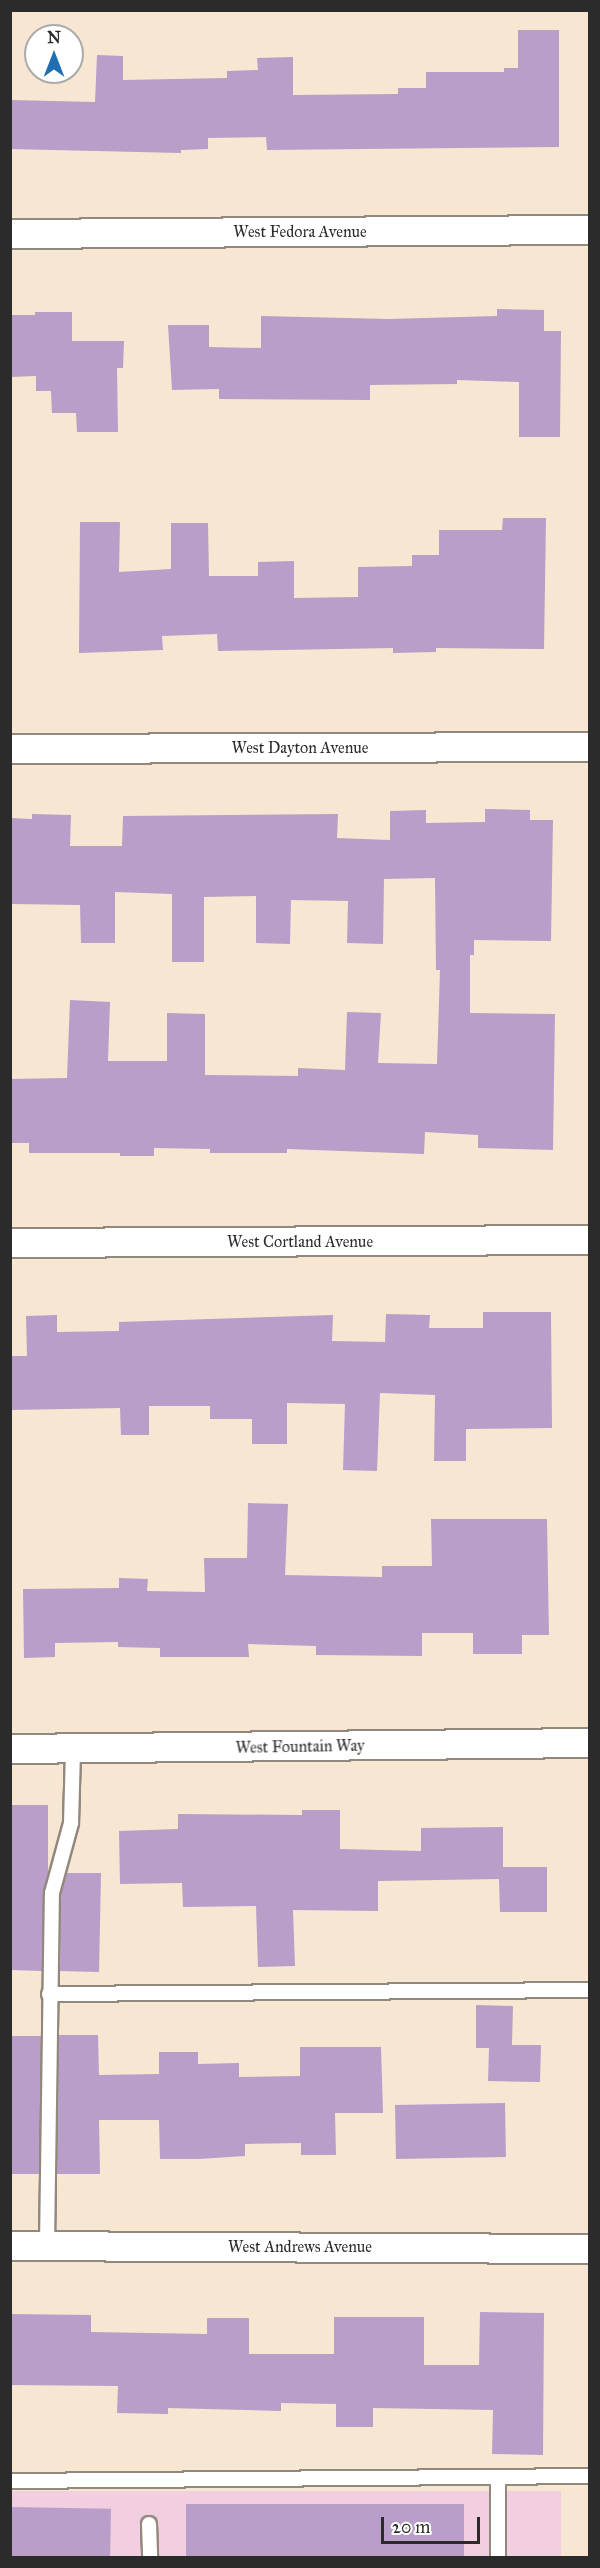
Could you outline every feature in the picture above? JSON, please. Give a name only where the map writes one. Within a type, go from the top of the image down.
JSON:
[{"type":"street","name":"West Fedora Avenue","points":[[10,234],[590,230]]},
{"type":"street","name":"West Dayton Avenue","points":[[10,749],[590,747]]},
{"type":"street","name":"West Cortland Avenue","points":[[10,1243],[590,1240]]},
{"type":"street","name":"West Fountain Way","points":[[10,1749],[590,1743]]},
{"type":"street","name":"West Andrews Avenue","points":[[10,2246],[590,2249]]},
{"type":"lane","points":[[47,2246],[52,1893],[71,1823],[73,1750]]},
{"type":"lane","points":[[49,1994],[590,1990]]},
{"type":"lane","points":[[10,2481],[590,2476]]},
{"type":"lane","points":[[498,2477],[498,2558]]},
{"type":"lane","points":[[149,2524],[150,2558]]},
{"type":"shaded area","points":[[10,2491],[561,2491],[561,2557],[10,2557]]},
{"type":"building","points":[[518,30],[559,30],[559,147],[267,150],[266,137],[208,138],[208,149],[181,150],[181,153],[10,149],[10,100],[95,102],[97,55],[123,56],[123,80],[227,78],[227,71],[258,70],[257,58],[293,57],[293,95],[398,94],[398,88],[426,88],[426,72],[504,72],[504,68],[518,68]]},
{"type":"building","points":[[497,309],[544,310],[544,331],[561,331],[560,437],[519,437],[519,382],[457,380],[457,384],[370,385],[370,400],[219,399],[219,389],[172,390],[168,325],[209,325],[209,347],[261,348],[261,316],[389,319],[497,316]]},
{"type":"building","points":[[35,312],[72,312],[72,341],[124,341],[123,368],[117,368],[118,432],[77,432],[76,413],[52,413],[51,391],[36,391],[36,376],[10,377],[10,315],[35,315]]},
{"type":"building","points":[[503,518],[546,518],[544,649],[436,648],[436,652],[393,653],[393,648],[218,651],[217,634],[162,636],[163,650],[79,653],[80,522],[120,522],[119,572],[171,569],[171,523],[208,523],[209,576],[258,576],[258,562],[294,561],[294,598],[358,597],[358,567],[412,566],[412,555],[439,555],[439,530],[502,530]]},
{"type":"building","points":[[485,809],[530,810],[530,820],[553,820],[551,941],[474,940],[474,955],[470,955],[470,1013],[555,1014],[553,1150],[478,1148],[478,1135],[425,1132],[424,1154],[287,1149],[287,1153],[210,1153],[210,1149],[154,1148],[154,1156],[120,1156],[120,1153],[29,1153],[29,1143],[10,1143],[10,1079],[67,1078],[70,1000],[110,1002],[108,1061],[167,1061],[167,1013],[205,1014],[205,1075],[298,1076],[298,1068],[345,1070],[347,1012],[381,1013],[378,1063],[437,1064],[440,970],[436,970],[435,878],[384,879],[383,944],[347,943],[348,901],[291,900],[290,944],[256,943],[256,896],[204,897],[204,962],[172,962],[172,894],[115,892],[115,943],[81,943],[80,905],[10,904],[10,818],[32,819],[32,814],[71,815],[70,846],[122,846],[123,816],[338,814],[337,838],[390,840],[390,811],[426,810],[426,823],[485,822]]},
{"type":"building","points":[[483,1312],[551,1312],[552,1428],[466,1429],[466,1461],[434,1461],[435,1395],[380,1393],[377,1471],[343,1470],[345,1404],[287,1403],[287,1444],[252,1444],[252,1419],[210,1419],[210,1406],[149,1406],[149,1435],[121,1435],[120,1408],[10,1410],[10,1356],[27,1356],[26,1316],[57,1315],[57,1332],[119,1331],[119,1322],[333,1315],[332,1341],[385,1342],[386,1314],[430,1315],[429,1328],[483,1328]]},
{"type":"building","points":[[248,1503],[288,1504],[285,1575],[382,1577],[382,1566],[432,1566],[431,1519],[547,1519],[549,1635],[522,1635],[522,1654],[473,1654],[473,1633],[422,1633],[422,1656],[316,1655],[316,1646],[248,1644],[249,1657],[160,1657],[160,1648],[118,1647],[118,1642],[55,1643],[55,1657],[24,1658],[23,1589],[119,1588],[119,1578],[148,1579],[147,1591],[205,1592],[204,1558],[247,1558]]},
{"type":"building","points":[[10,1805],[48,1805],[48,1873],[43,1893],[42,1971],[10,1970]]},
{"type":"building","points":[[302,1810],[340,1810],[340,1849],[421,1851],[421,1828],[503,1827],[503,1867],[547,1867],[547,1912],[500,1912],[499,1879],[378,1881],[378,1911],[293,1910],[295,1966],[258,1967],[256,1906],[183,1907],[182,1883],[120,1884],[119,1831],[178,1829],[178,1814],[302,1815]]},
{"type":"building","points":[[67,1873],[101,1873],[99,1972],[60,1971],[61,1894]]},
{"type":"building","points":[[476,2005],[513,2006],[512,2045],[541,2045],[540,2082],[488,2081],[489,2048],[476,2048]]},
{"type":"building","points":[[59,2035],[98,2035],[99,2075],[159,2074],[159,2052],[198,2052],[198,2064],[239,2063],[239,2077],[300,2076],[300,2047],[381,2047],[383,2113],[335,2113],[336,2155],[301,2155],[301,2143],[245,2144],[245,2156],[199,2159],[160,2159],[159,2120],[99,2120],[100,2174],[57,2174]]},
{"type":"building","points":[[10,2036],[41,2036],[41,2174],[10,2174]]},
{"type":"building","points":[[505,2103],[506,2157],[396,2159],[395,2105]]},
{"type":"building","points":[[480,2312],[544,2313],[543,2455],[492,2454],[493,2410],[373,2408],[373,2427],[336,2427],[336,2404],[281,2403],[281,2411],[168,2408],[168,2414],[117,2413],[118,2386],[10,2385],[10,2314],[91,2315],[91,2332],[207,2334],[207,2318],[249,2318],[249,2354],[334,2354],[334,2317],[424,2317],[424,2365],[479,2365]]},
{"type":"building","points":[[186,2504],[464,2504],[464,2558],[186,2558]]},
{"type":"building","points":[[10,2507],[111,2509],[110,2558],[10,2558]]}]
